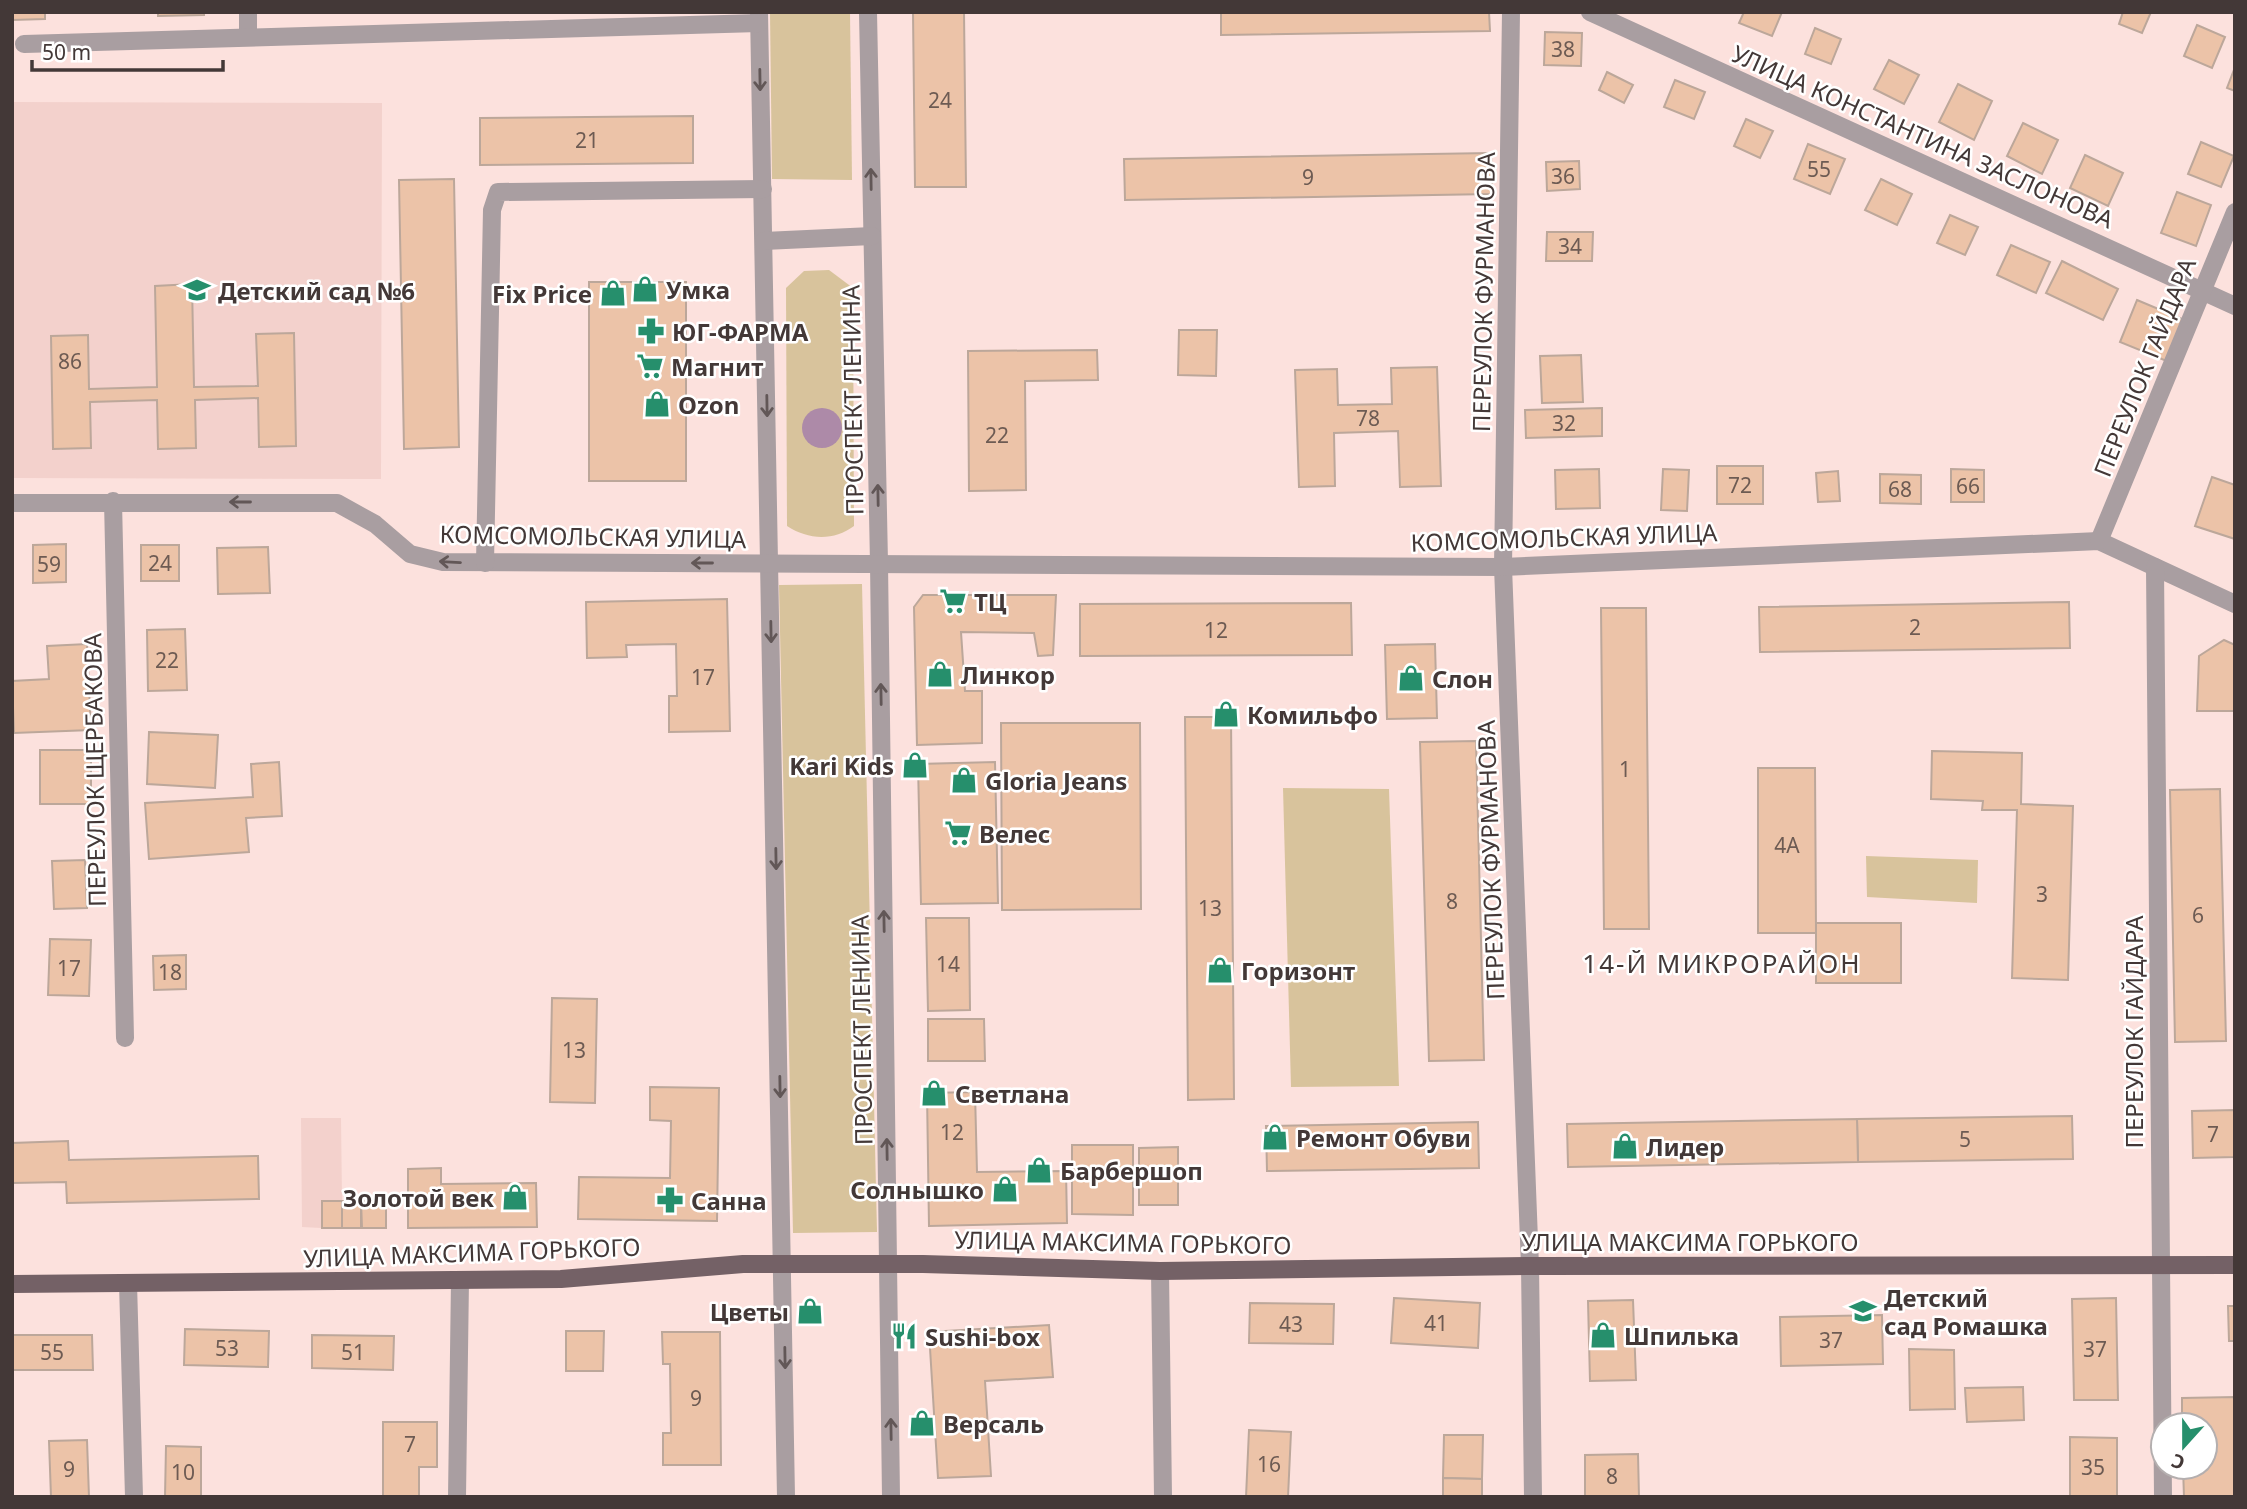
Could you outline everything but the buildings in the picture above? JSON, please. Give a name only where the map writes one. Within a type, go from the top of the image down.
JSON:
[{"type":"main road","name":"УЛИЦА МАКСИМА ГОРЬКОГО","points":[[12,1284],[561,1279],[743,1264],[923,1264],[1160,1271],[1530,1266],[2159,1263],[2235,1265]]},
{"type":"street","points":[[248,12],[248,37]]},
{"type":"street","name":"ПРОСПЕКТ ЛЕНИНА","points":[[868,12],[879,563],[891,1497]]},
{"type":"street","name":"ПЕРЕУЛОК ФУРМАНОВА","points":[[1511,12],[1503,567],[1530,1266],[1533,1497]]},
{"type":"street","name":"УЛИЦА КОНСТАНТИНА ЗАСЛОНОВА","points":[[1590,12],[2235,306]]},
{"type":"street","points":[[24,44],[759,18],[786,1497]]},
{"type":"street","points":[[485,563],[492,210],[498,192],[763,189]]},
{"type":"street","name":"ПЕРЕУЛОК ГАЙДАРА","points":[[2099,541],[2235,212]]},
{"type":"street","points":[[764,241],[872,236]]},
{"type":"street","name":"ПЕРЕУЛОК ЩЕРБАКОВА","points":[[113,501],[125,1038]]},
{"type":"street","name":"КОМСОМОЛЬСКАЯ УЛИЦА","points":[[12,503],[337,503],[376,524],[410,554],[443,562],[770,564]]},
{"type":"street","name":"КОМСОМОЛЬСКАЯ УЛИЦА","points":[[879,563],[1503,567],[2099,541],[2235,604]]},
{"type":"street","points":[[770,564],[879,563]]},
{"type":"street","name":"ПЕРЕУЛОК ГАЙДАРА","points":[[2155,566],[2163,1497]]},
{"type":"street","points":[[1160,1271],[1163,1497]]},
{"type":"street","points":[[457,1497],[460,1280]]},
{"type":"street","points":[[128,1283],[134,1497]]},
{"type":"shaded area","points":[[770,12],[850,12],[852,180],[772,179]]},
{"type":"shaded area","name":"Детский сад №6","points":[[12,102],[382,103],[381,479],[12,478]]},
{"type":"shaded area","points":[[829,270],[853,288],[854,526],[838,534],[821,537],[804,534],[787,526],[786,288],[804,271]]},
{"type":"shaded area","points":[[822,408],[836,414],[842,428],[836,442],[822,448],[808,442],[802,428],[808,414]]},
{"type":"shaded area","points":[[862,584],[877,1232],[793,1233],[779,585]]},
{"type":"shaded area","points":[[1283,788],[1389,789],[1399,1086],[1291,1087]]},
{"type":"shaded area","points":[[1866,856],[1978,860],[1977,903],[1867,897]]},
{"type":"shaded area","points":[[301,1118],[341,1118],[342,1200],[321,1200],[321,1228],[302,1227]]},
{"type":"place","name":"Умка","points":[[645,289]]},
{"type":"place","name":"Детский сад №6","points":[[197,290]]},
{"type":"place","name":"Fix Price","points":[[613,293]]},
{"type":"place","name":"ЮГ-ФАРМА","points":[[651,331]]},
{"type":"place","name":"Магнит","points":[[650,366]]},
{"type":"place","name":"Ozon","points":[[657,404]]},
{"type":"place","name":"ТЦ","points":[[953,601]]},
{"type":"place","name":"Линкор","points":[[940,674]]},
{"type":"place","name":"Слон","points":[[1411,678]]},
{"type":"place","name":"Комильфо","points":[[1226,714]]},
{"type":"place","name":"Kari Kids","points":[[915,765]]},
{"type":"place","name":"Gloria Jeans","points":[[964,780]]},
{"type":"place","name":"Велес","points":[[958,833]]},
{"type":"place","name":"Горизонт","points":[[1220,970]]},
{"type":"place","name":"Светлана","points":[[934,1093]]},
{"type":"place","name":"Ремонт Обуви","points":[[1275,1137]]},
{"type":"place","name":"Лидер","points":[[1625,1146]]},
{"type":"place","name":"Барбершоп","points":[[1039,1170]]},
{"type":"place","name":"Солнышко","points":[[1005,1189]]},
{"type":"place","name":"Золотой век","points":[[515,1197]]},
{"type":"place","name":"Санна","points":[[670,1200]]},
{"type":"place","name":"Цветы","points":[[810,1311]]},
{"type":"place","name":"Детский сад Ромашка","points":[[1863,1311]]},
{"type":"place","name":"Шпилька","points":[[1603,1335]]},
{"type":"place","name":"Sushi-box","points":[[904,1336]]},
{"type":"place","name":"Версаль","points":[[922,1423]]},
{"type":"district","name":"14-Й МИКРОРАЙОН","points":[[1722,963]]}]
